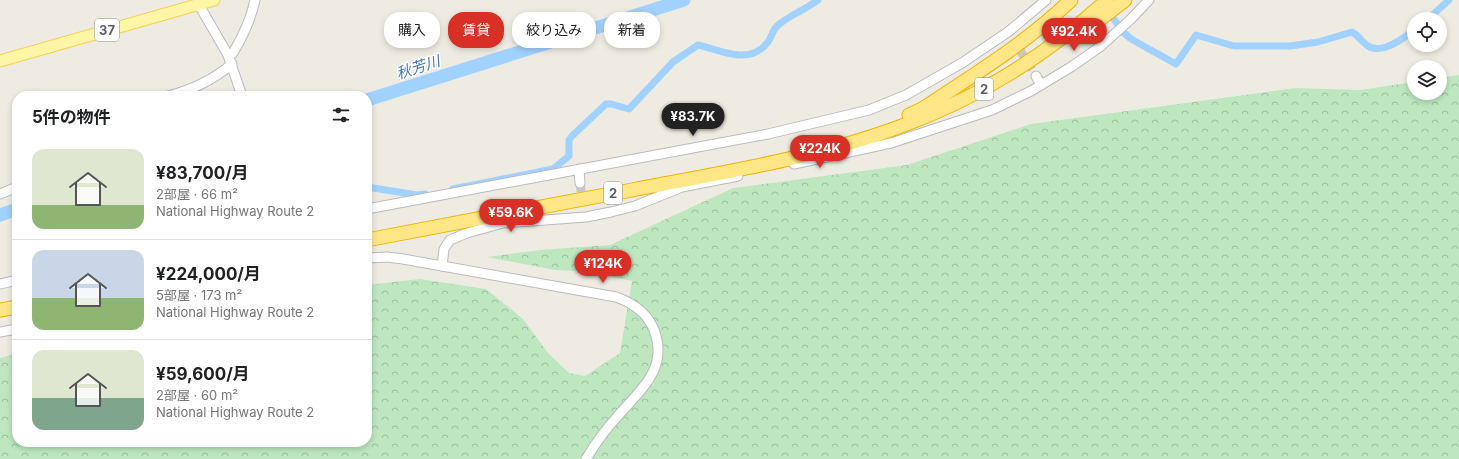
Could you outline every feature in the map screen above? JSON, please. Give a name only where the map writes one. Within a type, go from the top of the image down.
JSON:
[{"type":"highway","points":[[858,141],[922,109],[973,77],[1028,38],[1071,0]]},
{"type":"highway","name":"2","points":[[372,239],[746,168],[858,141],[929,115],[993,84],[1117,2]]},
{"type":"highway","points":[[0,310],[12,308]]},
{"type":"main road","name":"37","points":[[0,61],[214,0]]},
{"type":"street","points":[[228,55],[233,53],[244,34],[252,16],[255,0]]},
{"type":"street","points":[[372,208],[579,168],[768,134],[869,110],[906,95],[1010,36],[1046,0]]},
{"type":"street","points":[[442,266],[444,249],[450,240],[467,233],[503,223],[586,216],[636,206],[682,187],[891,143],[939,127],[976,117],[1041,85],[1071,67],[1116,33],[1149,0]]},
{"type":"street","points":[[199,5],[228,55],[240,91]]},
{"type":"street","points":[[188,91],[221,74],[232,64]]},
{"type":"street","points":[[1036,76],[1041,85]]},
{"type":"street","points":[[579,168],[580,183]]},
{"type":"street","points":[[0,194],[12,190]]},
{"type":"street","points":[[584,205],[586,216]]},
{"type":"street","points":[[372,258],[387,257],[616,297],[637,307],[652,325],[658,347],[658,356],[655,369],[643,388],[602,435],[586,459]]},
{"type":"street","points":[[0,284],[12,281]]},
{"type":"street","points":[[0,332],[12,330]]},
{"type":"green space","points":[[1459,75],[1459,459],[0,459],[0,358],[12,354],[12,447],[372,447],[372,284],[420,279],[486,289],[523,319],[548,353],[569,373],[585,376],[620,353],[632,281],[590,272],[555,270],[487,257],[540,250],[610,245],[733,188],[907,165],[1031,124],[1295,88],[1360,90],[1407,83],[1407,100],[1447,100],[1447,77]]},
{"type":"waterway","name":"秋芳川","points":[[372,98],[684,0]]},
{"type":"waterway","points":[[453,189],[553,169],[569,156],[569,140],[572,136],[606,104],[629,109],[673,62],[698,45],[725,53],[743,55],[752,54],[760,50],[770,40],[776,27],[780,23],[818,0]]},
{"type":"waterway","points":[[1436,12],[1449,0]]},
{"type":"waterway","points":[[1108,11],[1118,25]]},
{"type":"waterway","points":[[1123,32],[1131,39],[1176,64],[1196,35],[1234,46],[1290,46],[1318,42],[1352,32],[1368,46],[1374,48],[1386,47],[1407,35]]},
{"type":"waterway","points":[[372,188],[417,195],[425,194]]},
{"type":"waterway","name":"秋芳川","points":[[0,215],[12,211]]},
{"type":"tunnel","points":[[1013,39],[1036,76]]},
{"type":"tunnel","points":[[580,183],[583,204]]}]
